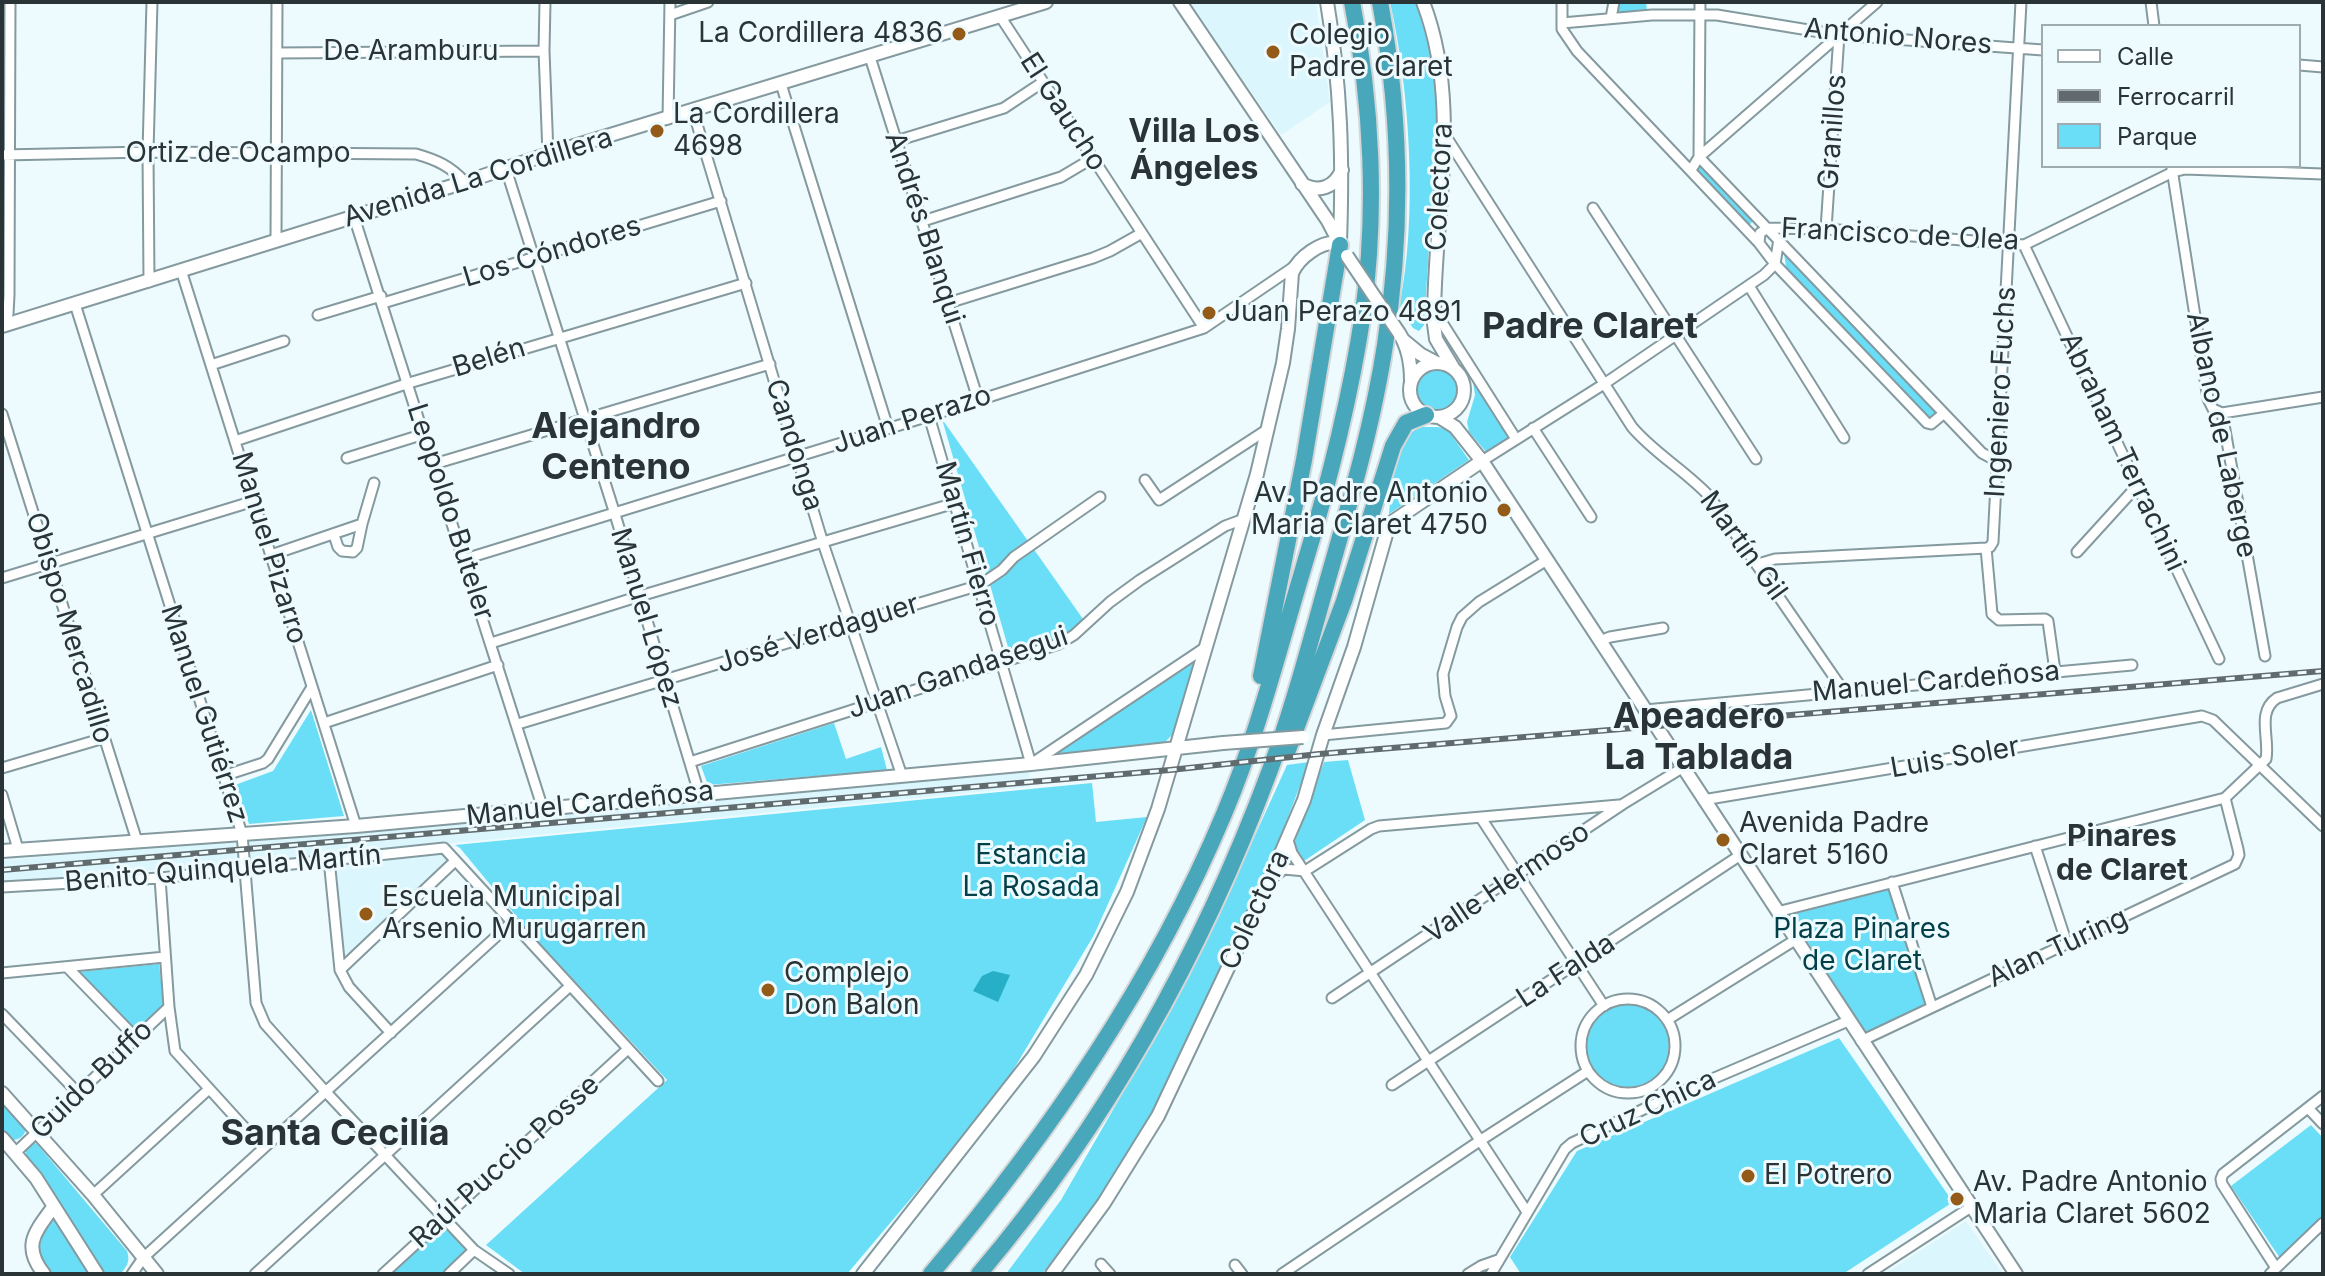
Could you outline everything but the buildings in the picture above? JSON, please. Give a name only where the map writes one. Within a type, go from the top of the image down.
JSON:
[{"type":"highway","points":[[931,1274],[1012,1174],[1113,1029],[1170,929],[1212,843],[1251,746],[1327,484],[1356,358],[1366,275],[1370,178],[1363,72],[1352,2]]},
{"type":"highway","points":[[990,1274],[1095,1120],[1146,1036],[1200,935],[1279,745],[1365,442],[1385,345],[1395,249],[1397,167],[1391,78],[1380,2]]},
{"type":"highway","points":[[1212,843],[1223,792],[1265,664],[1343,259]]},
{"type":"highway","points":[[1241,840],[1272,792],[1298,725],[1340,614],[1396,437],[1410,420],[1433,416]]},
{"type":"highway","points":[[919,1274],[962,1224],[1012,1174]]},
{"type":"highway","points":[[979,1274],[1038,1200]]},
{"type":"main road","name":"Avenida La Cordillera","points":[[7,319],[75,304],[149,282],[548,154],[1046,2]]},
{"type":"main road","points":[[1327,2],[1339,84],[1343,259]]},
{"type":"main road","name":"Colectora","points":[[1423,2],[1440,63],[1444,101],[1435,335],[1454,369]]},
{"type":"main road","points":[[1181,3],[1328,221],[1343,259],[1401,337],[1420,354],[1454,369],[1464,385],[1461,403],[1468,441]]},
{"type":"main road","points":[[1301,183],[1313,188],[1327,187],[1337,180],[1343,167]]},
{"type":"main road","name":"Juan Perazo","points":[[1295,266],[1323,244],[1343,259]]},
{"type":"main road","points":[[863,1274],[1014,1084],[1100,949],[1127,892],[1164,787],[1244,519],[1285,349],[1291,279],[1295,266]]},
{"type":"main road","points":[[1401,337],[1411,367],[1410,394],[1415,406],[1452,424],[1482,461],[2016,1274]]},
{"type":"main road","points":[[1411,381],[1421,368],[1438,363]]},
{"type":"main road","points":[[1433,416],[1454,411],[1461,403]]},
{"type":"main road","name":"Francisco de Olea","points":[[1395,519],[1482,461]]},
{"type":"main road","name":"Colectora","points":[[1052,1274],[1104,1203],[1158,1116],[1288,840],[1354,647],[1386,531],[1395,519]]},
{"type":"main road","name":"Manuel Cardeñosa","points":[[2,851],[356,826],[1323,735]]},
{"type":"main road","points":[[2,1093],[93,1195],[157,1274]]},
{"type":"main road","points":[[2,1138],[54,1206],[97,1274]]},
{"type":"main road","points":[[44,1274],[36,1263],[32,1241],[54,1206]]},
{"type":"street","points":[[7,319],[10,2]]},
{"type":"street","points":[[149,282],[152,2]]},
{"type":"street","points":[[276,240],[277,2]]},
{"type":"street","points":[[545,2],[548,154]]},
{"type":"street","points":[[668,119],[670,2]]},
{"type":"street","points":[[670,15],[708,2]]},
{"type":"street","points":[[1562,2],[1562,29],[1577,51],[1927,423],[1931,424],[1943,414]]},
{"type":"street","points":[[1611,18],[1614,2]]},
{"type":"street","points":[[1649,2],[1652,15]]},
{"type":"street","points":[[1700,2],[1699,157],[1943,414],[1982,453],[1997,461]]},
{"type":"street","points":[[1691,170],[1699,157],[1877,2]]},
{"type":"street","name":"Ingeniero Fuchs","points":[[2021,2],[1990,545],[1992,614],[1999,620],[2048,621],[2055,671]]},
{"type":"street","points":[[2151,2],[2154,24]]},
{"type":"street","name":"Antonio Nores","points":[[1562,23],[1652,15],[1717,15],[1839,35],[2041,50]]},
{"type":"street","name":"El Gaucho","points":[[1000,16],[1204,328]]},
{"type":"street","name":"Granillos","points":[[1826,229],[1839,35]]},
{"type":"street","name":"De Aramburu","points":[[278,53],[544,51]]},
{"type":"street","name":"Andrés Blanqui","points":[[870,57],[978,399]]},
{"type":"street","points":[[2301,65],[2323,67]]},
{"type":"street","points":[[896,141],[1004,108],[1043,82]]},
{"type":"street","points":[[781,84],[888,428]]},
{"type":"street","name":"Candonga","points":[[693,111],[823,543],[902,776]]},
{"type":"street","name":"Martín Gil","points":[[1445,135],[1641,437],[1710,497],[1843,690]]},
{"type":"street","name":"Ortiz de Ocampo","points":[[7,156],[148,152],[416,154],[449,166],[465,182]]},
{"type":"street","points":[[923,221],[1061,177],[1093,158]]},
{"type":"street","name":"Manuel López","points":[[506,169],[699,793]]},
{"type":"street","name":"Francisco de Olea","points":[[1759,243],[1760,233],[1768,228],[1826,229],[2024,245],[2172,169],[2323,174]]},
{"type":"street","name":"Albano de Laberge","points":[[2172,169],[2208,399],[2213,409],[2222,413],[2265,656]]},
{"type":"street","name":"Los Cóndores","points":[[318,315],[532,258],[721,201]]},
{"type":"street","points":[[1593,208],[1756,459]]},
{"type":"street","name":"Leopoldo Buteler","points":[[354,217],[543,809]]},
{"type":"street","points":[[948,303],[1093,258],[1142,233]]},
{"type":"street","name":"Francisco de Olea","points":[[1482,461],[1604,384],[1771,270],[1779,239]]},
{"type":"street","name":"Abraham Terrachini","points":[[2024,245],[2219,659]]},
{"type":"street","name":"Juan Perazo","points":[[465,559],[1204,328],[1295,266]]},
{"type":"street","name":"Manuel Pizarro","points":[[181,270],[356,826]]},
{"type":"street","name":"Belén","points":[[235,441],[557,337],[746,283]]},
{"type":"street","points":[[1749,286],[1844,438]]},
{"type":"street","name":"Manuel Gutiérrez","points":[[75,304],[242,834],[256,1003],[260,1015],[325,1091],[474,1250],[509,1274]]},
{"type":"street","points":[[1434,310],[1516,439]]},
{"type":"street","points":[[211,365],[284,341]]},
{"type":"street","points":[[434,464],[770,364]]},
{"type":"street","points":[[2222,413],[2323,397]]},
{"type":"street","name":"Obispo Mercadillo","points":[[2,414],[137,841]]},
{"type":"street","name":"Martín Fierro","points":[[929,416],[1031,764]]},
{"type":"street","points":[[1533,428],[1591,517]]},
{"type":"street","points":[[1145,480],[1159,500],[1268,429]]},
{"type":"street","points":[[347,458],[424,434]]},
{"type":"street","points":[[334,535],[342,551],[353,552],[357,548],[374,483]]},
{"type":"street","points":[[2077,552],[2138,485]]},
{"type":"street","points":[[980,585],[1002,570],[1014,557],[1100,497]]},
{"type":"street","points":[[2,578],[254,501]]},
{"type":"street","points":[[491,643],[955,503]]},
{"type":"street","name":"Juan Gandasegui","points":[[690,762],[1068,640],[1140,580],[1225,526],[1244,519]]},
{"type":"street","points":[[271,555],[362,524]]},
{"type":"street","points":[[1758,564],[1775,559],[1990,545]]},
{"type":"street","points":[[1323,735],[1443,724],[1449,720],[1443,674],[1462,617],[1479,602],[1547,560]]},
{"type":"street","name":"José Verdaguer","points":[[518,724],[980,585]]},
{"type":"street","points":[[1600,641],[1663,628]]},
{"type":"street","points":[[1031,764],[1206,647]]},
{"type":"street","points":[[324,723],[498,665]]},
{"type":"street","name":"Manuel Cardeñosa","points":[[1645,710],[2132,665]]},
{"type":"street","points":[[1777,912],[2225,798],[2266,759],[2265,713],[2270,702],[2323,684]]},
{"type":"street","points":[[223,776],[268,759],[312,687]]},
{"type":"street","name":"Luis Soler","points":[[1703,800],[2208,717],[2259,767]]},
{"type":"street","points":[[2,768],[104,738]]},
{"type":"street","points":[[2259,767],[2323,826]]},
{"type":"street","name":"Valle Hermoso","points":[[1332,998],[1682,768]]},
{"type":"street","points":[[2,795],[18,849]]},
{"type":"street","name":"Alan Turing","points":[[1861,1041],[2235,864],[2239,855],[2225,798]]},
{"type":"street","points":[[1269,881],[1284,869],[1305,871],[1379,826],[1623,804]]},
{"type":"street","points":[[1481,818],[1604,1006]]},
{"type":"street","points":[[1288,840],[1290,849],[1527,1212]]},
{"type":"street","points":[[2035,846],[2067,944]]},
{"type":"street","name":"Benito Quinquela Martín","points":[[2,887],[160,878],[444,848],[455,861]]},
{"type":"street","name":"La Falda","points":[[1392,1085],[1739,856]]},
{"type":"street","points":[[329,859],[340,970],[349,987],[391,1033]]},
{"type":"street","points":[[340,970],[455,861],[658,1081]]},
{"type":"street","points":[[160,878],[175,1051],[263,1148]]},
{"type":"street","points":[[1892,882],[1932,1007]]},
{"type":"street","points":[[132,1274],[143,1258],[511,923]]},
{"type":"street","points":[[1667,1020],[1795,940]]},
{"type":"street","points":[[2,973],[165,957]]},
{"type":"street","points":[[68,968],[136,1038]]},
{"type":"street","points":[[255,1274],[570,986]]},
{"type":"street","points":[[1617,1001],[1638,1001],[1657,1010],[1667,1020],[1673,1034],[1674,1056],[1668,1070],[1653,1086],[1632,1093],[1617,1092],[1604,1087],[1588,1071],[1582,1056],[1582,1039],[1587,1024],[1604,1006],[1617,1001]]},
{"type":"street","name":"Guido Buffo","points":[[15,1153],[169,1007]]},
{"type":"street","points":[[2,1014],[78,1093]]},
{"type":"street","name":"Cruz Chica","points":[[1491,1274],[1565,1149],[1572,1143],[1663,1100],[1848,1021]]},
{"type":"street","name":"Raúl Puccio Posse","points":[[383,1274],[628,1049]]},
{"type":"street","points":[[1282,1274],[1588,1071]]},
{"type":"street","points":[[1653,1086],[1663,1100]]},
{"type":"street","points":[[93,1195],[209,1089]]},
{"type":"street","points":[[2323,1096],[2223,1174],[2221,1179],[2273,1271],[2323,1223]]},
{"type":"street","points":[[2308,1108],[2323,1124]]},
{"type":"street","points":[[1868,1274],[1971,1207]]},
{"type":"street","points":[[449,1274],[474,1250]]},
{"type":"street","points":[[1468,1274],[1500,1259]]},
{"type":"street","points":[[1101,1264],[1110,1274]]},
{"type":"street","points":[[1235,1265],[1242,1274]]},
{"type":"shaded area","name":"Colegio Padre Claret","points":[[1189,2],[1316,2],[1330,102],[1281,135]]},
{"type":"shaded area","points":[[1029,770],[1030,787],[249,863],[246,840]]},
{"type":"shaded area","points":[[236,841],[239,864],[2,882],[2,860]]},
{"type":"shaded area","name":"Escuela Municipal Arsenio Murugarren","points":[[443,852],[450,860],[342,964],[333,863]]},
{"type":"shaded area","points":[[993,971],[1010,975],[998,1002],[973,991],[982,976]]},
{"type":"shaded area","points":[[1966,1221],[2003,1274],[1884,1274]]},
{"type":"green space","points":[[1390,2],[1416,2],[1429,47],[1435,89],[1437,122],[1424,325],[1419,331],[1413,328],[1399,307],[1408,234],[1409,154],[1403,75]]},
{"type":"green space","points":[[1616,2],[1646,2],[1647,10],[1615,13]]},
{"type":"green space","points":[[1701,164],[1754,220],[1747,227],[1697,171]]},
{"type":"green space","points":[[1783,246],[1939,413],[1930,422],[1786,267]]},
{"type":"green space","points":[[1440,328],[1511,439],[1488,454],[1469,432],[1467,422],[1475,395],[1473,382],[1456,354],[1446,347]]},
{"type":"green space","points":[[1437,369],[1452,375],[1458,390],[1452,405],[1437,411],[1422,405],[1416,390],[1422,375]]},
{"type":"green space","points":[[942,419],[1083,619],[1064,637],[1010,654]]},
{"type":"green space","points":[[1421,427],[1448,430],[1469,460],[1389,514],[1398,453],[1403,442]]},
{"type":"green space","points":[[1195,662],[1173,734],[1161,746],[1051,757]]},
{"type":"green space","points":[[311,710],[344,816],[249,824],[235,785],[273,771]]},
{"type":"green space","points":[[834,723],[846,759],[881,747],[887,770],[708,785],[701,766]]},
{"type":"green space","points":[[1348,760],[1365,820],[1304,861],[1294,844],[1324,762]]},
{"type":"green space","points":[[1309,762],[1269,867],[1164,1094],[1103,1194],[1042,1274],[1006,1274],[1061,1200],[1173,1006],[1223,906],[1287,765]]},
{"type":"green space","name":"Complejo Don Balon","points":[[1092,783],[1096,822],[1147,817],[1094,935],[1009,1077],[847,1274],[525,1274],[486,1245],[667,1080],[531,934],[455,845]]},
{"type":"green space","name":"Plaza Pinares de Claret","points":[[1890,889],[1928,1004],[1866,1032],[1790,915]]},
{"type":"green space","points":[[159,964],[164,1004],[135,1032],[78,972]]},
{"type":"green space","points":[[1628,1005],[1644,1008],[1657,1017],[1666,1030],[1669,1046],[1666,1062],[1657,1075],[1644,1084],[1628,1087],[1612,1084],[1599,1075],[1590,1062],[1587,1046],[1590,1030],[1599,1017],[1612,1008]]},
{"type":"green space","name":"El Potrero","points":[[1839,1038],[1953,1202],[1843,1274],[1521,1274],[1510,1257],[1577,1151]]},
{"type":"green space","points":[[2,1101],[26,1126],[24,1134],[18,1139],[12,1140],[2,1129]]},
{"type":"green space","points":[[2311,1125],[2323,1138],[2323,1218],[2280,1258],[2231,1186]]},
{"type":"green space","points":[[32,1142],[37,1144],[127,1251],[128,1262],[122,1272],[104,1274],[98,1269],[27,1158],[25,1148]]},
{"type":"green space","points":[[52,1219],[57,1220],[92,1274],[50,1274],[45,1268],[40,1254],[40,1239],[42,1231]]},
{"type":"green space","points":[[444,1226],[467,1252],[443,1274],[392,1274]]},
{"type":"railway","points":[[2,870],[1170,770],[1319,754],[2323,671]]},
{"type":"place","name":"La Cordillera 4836","points":[[959,34]]},
{"type":"place","name":"Colegio Padre Claret","points":[[1273,52]]},
{"type":"place","name":"La Cordillera 4698","points":[[657,131]]},
{"type":"place","name":"Juan Perazo 4891","points":[[1209,313]]},
{"type":"place","name":"Av. Padre Antonio Maria Claret 4750","points":[[1504,510]]},
{"type":"place","name":"Avenida Padre Claret 5160","points":[[1723,840]]},
{"type":"place","name":"Escuela Municipal Arsenio Murugarren","points":[[366,914]]},
{"type":"place","name":"Complejo Don Balon","points":[[768,990]]},
{"type":"place","name":"El Potrero","points":[[1748,1176]]},
{"type":"place","name":"Av. Padre Antonio Maria Claret 5602","points":[[1957,1199]]},
{"type":"district","name":"Villa Los Ángeles","points":[[1194,150]]},
{"type":"district","name":"Padre Claret","points":[[1590,327]]},
{"type":"district","name":"Alejandro Centeno","points":[[616,448]]},
{"type":"district","name":"Apeadero La Tablada","points":[[1699,738]]},
{"type":"district","name":"Pinares de Claret","points":[[2122,854]]},
{"type":"district","name":"Santa Cecilia","points":[[335,1134]]},
{"type":"park label","name":"Estancia La Rosada","points":[[1031,872]]}]
